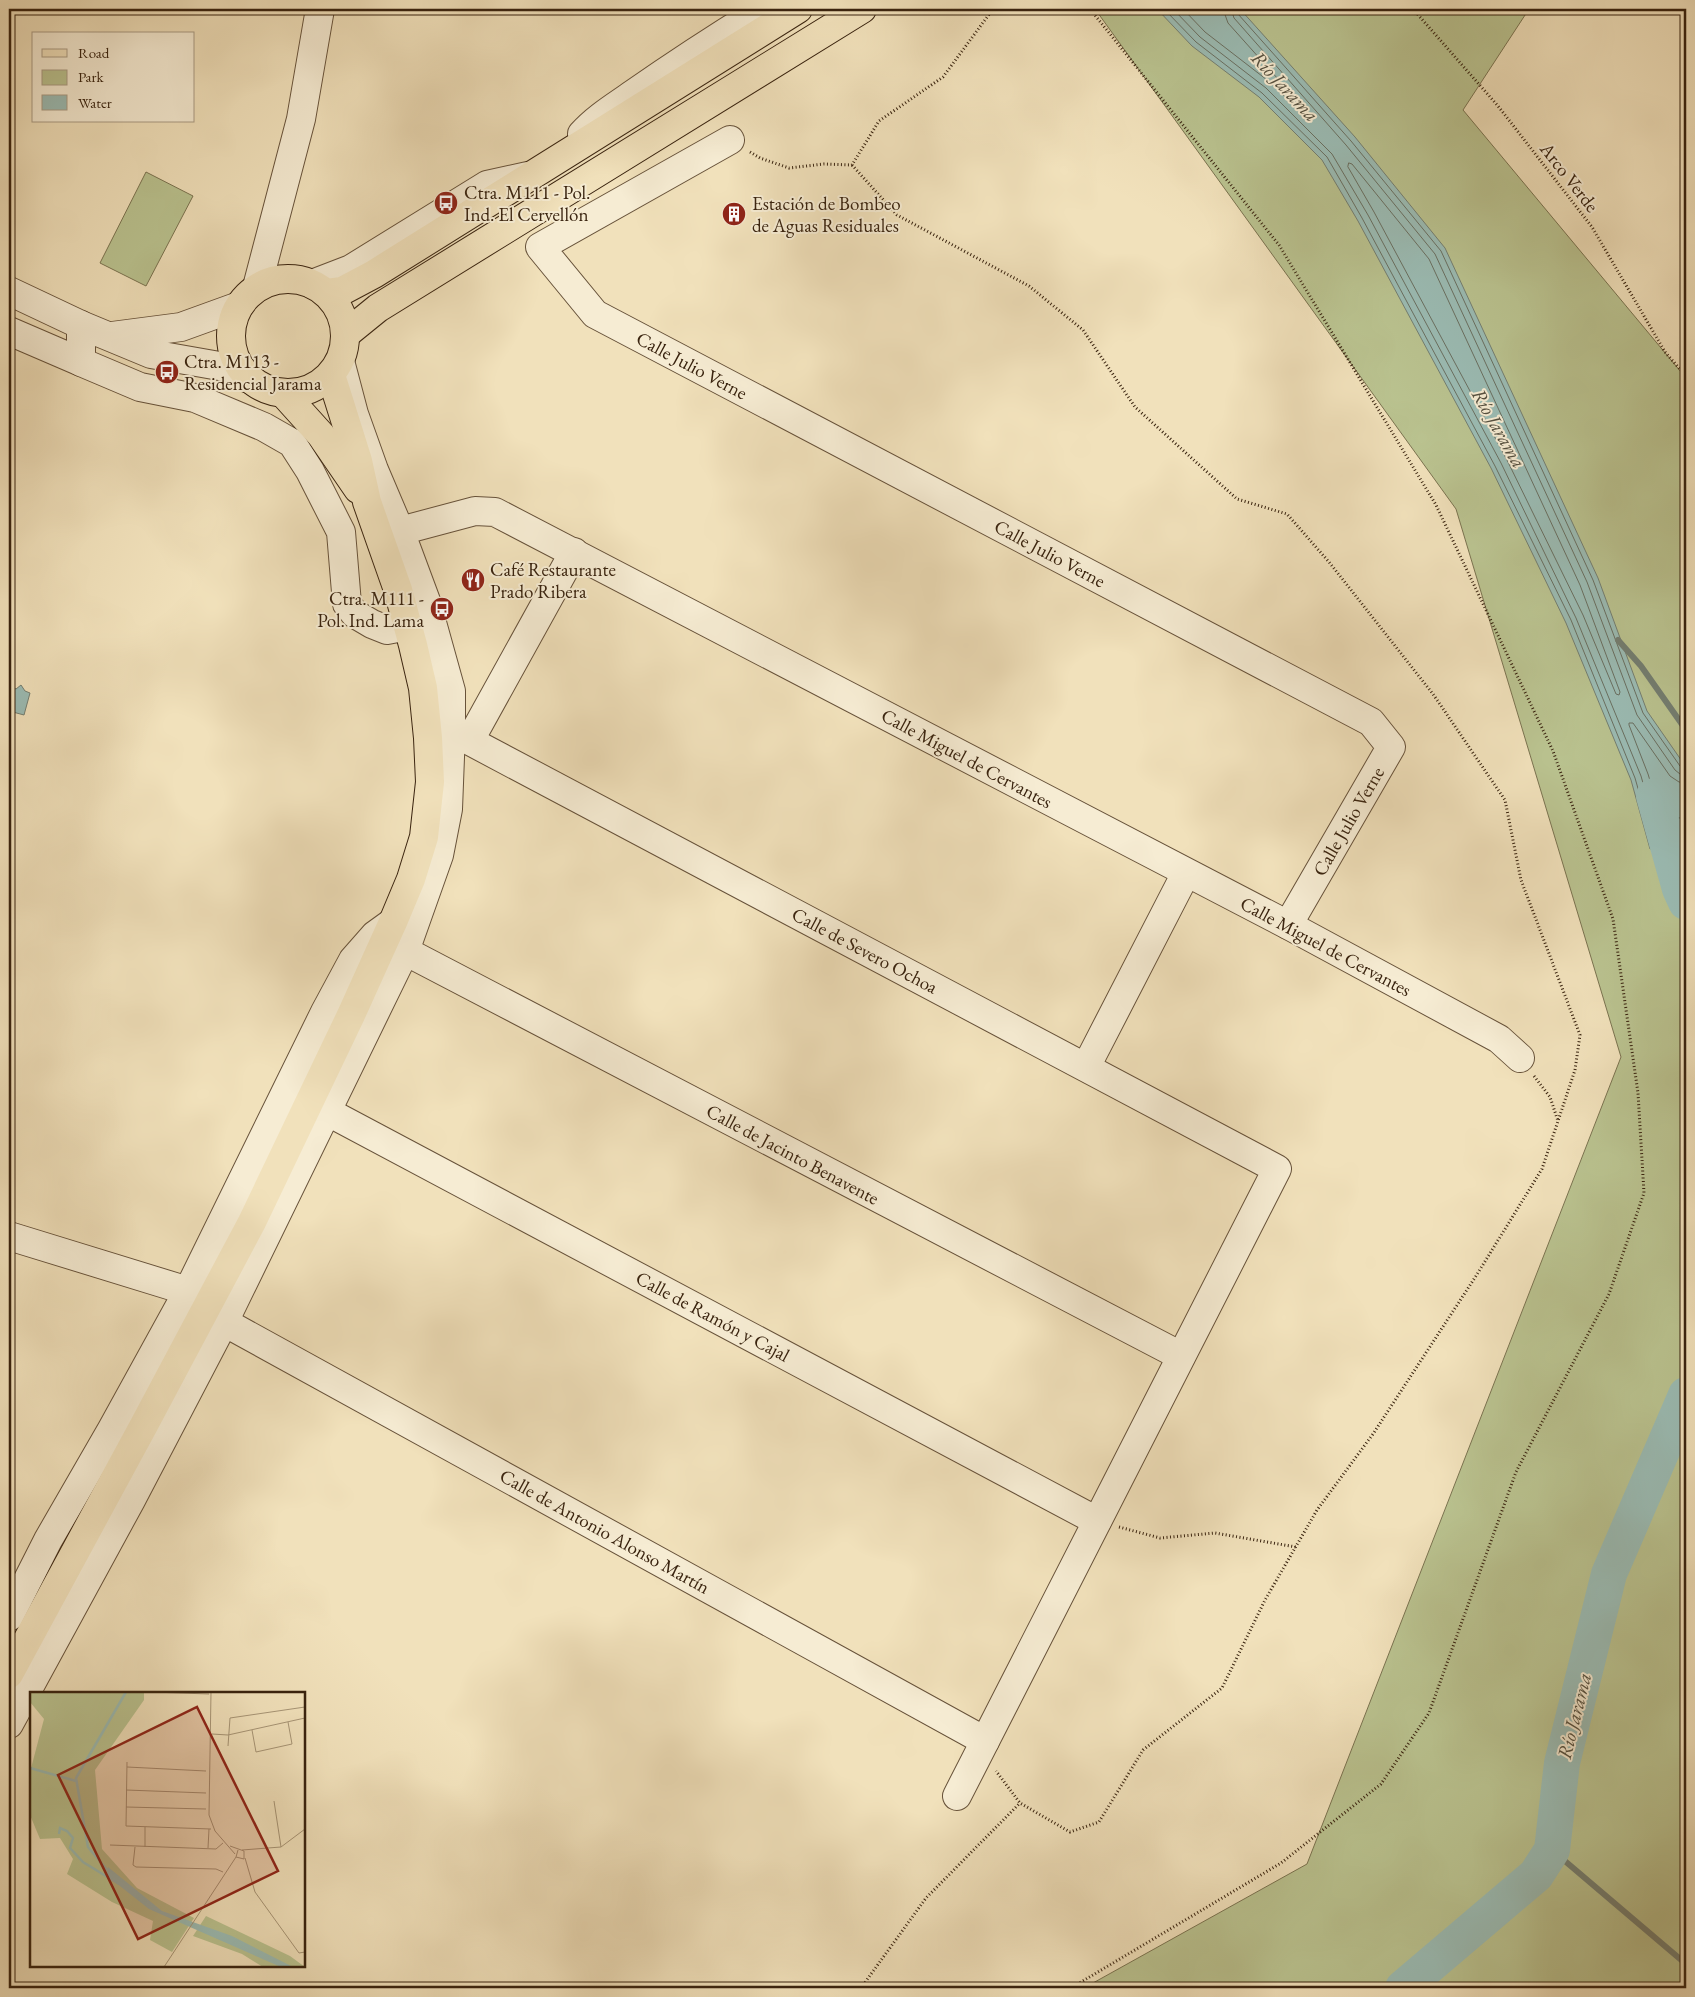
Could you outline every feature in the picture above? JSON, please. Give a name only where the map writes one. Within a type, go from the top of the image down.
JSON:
[{"type":"main road","points":[[319,288],[341,311],[346,334],[344,350],[335,368],[324,382],[305,391],[284,394],[266,389],[249,379],[236,363],[230,343],[231,322],[238,306],[257,287],[274,279],[293,279],[319,288],[342,291],[374,274],[798,9]]},
{"type":"main road","points":[[346,334],[378,308],[862,9]]},
{"type":"main road","points":[[9,1674],[252,1222],[351,1015],[393,922],[411,879],[424,837],[430,782],[423,688],[398,590],[367,502],[335,368]]},
{"type":"main road","points":[[284,394],[321,435],[367,502]]},
{"type":"street","points":[[257,287],[302,119],[320,9]]},
{"type":"street","points":[[567,152],[590,124],[713,39],[763,9]]},
{"type":"street","name":"Calle Julio Verne","points":[[730,140],[540,247],[595,314],[1371,722],[1391,747],[1288,925]]},
{"type":"street","points":[[9,291],[151,354],[225,367],[249,379]]},
{"type":"street","points":[[111,336],[182,327],[238,306]]},
{"type":"street","points":[[81,362],[82,325]]},
{"type":"street","points":[[9,331],[140,387],[195,398],[264,427],[292,443],[310,471],[341,532],[347,604],[355,614],[387,630],[408,626]]},
{"type":"street","points":[[335,368],[426,601],[440,648],[461,736]]},
{"type":"street","name":"Calle Miguel de Cervantes","points":[[400,531],[475,512],[495,512],[1288,925],[1499,1039],[1520,1058]]},
{"type":"street","points":[[9,1724],[131,1500],[224,1322],[405,951],[439,855],[461,736],[574,552]]},
{"type":"street","name":"Calle de Severo Ochoa","points":[[461,736],[1277,1169],[1181,1356]]},
{"type":"street","points":[[1086,1067],[1186,873]]},
{"type":"street","points":[[9,1618],[48,1540],[188,1291],[353,960],[375,935],[393,922]]},
{"type":"street","name":"Calle de Jacinto Benavente","points":[[405,951],[1181,1356]]},
{"type":"street","name":"Calle de Ramón y Cajal","points":[[328,1112],[1097,1521]]},
{"type":"street","points":[[9,1236],[188,1291]]},
{"type":"street","name":"Calle de Antonio Alonso Martín","points":[[224,1322],[982,1746]]},
{"type":"street","points":[[957,1796],[1181,1356]]},
{"type":"path","points":[[852,165],[879,121],[943,77],[993,9]]},
{"type":"path","points":[[1071,1988],[1281,1863],[1381,1784],[1429,1712],[1516,1472],[1609,1294],[1644,1194],[1638,1093],[1613,919],[1553,751],[1436,505],[1279,245],[1090,9]]},
{"type":"path","name":"Arco Verde","points":[[1413,9],[1498,106],[1592,227],[1665,352],[1686,376]]},
{"type":"path","points":[[730,140],[760,158],[789,168],[824,164],[852,165],[898,215],[1029,286],[1083,330],[1135,407],[1236,498],[1287,514],[1329,562],[1433,694],[1505,800],[1521,880],[1580,1035],[1575,1070],[1542,1168],[1476,1276],[1373,1434],[1318,1510],[1265,1600],[1222,1688],[1143,1750],[1099,1822],[1070,1832],[1020,1803],[982,1746]]},
{"type":"path","points":[[1520,1058],[1550,1097],[1558,1122]]},
{"type":"path","points":[[1097,1521],[1160,1538],[1216,1533],[1296,1546]]},
{"type":"path","points":[[860,1988],[926,1898],[1020,1803]]},
{"type":"green space","points":[[1095,9],[1529,9],[1463,110],[1686,378],[1686,1988],[1084,1988],[1307,1864],[1621,1057],[1456,509]]},
{"type":"green space","points":[[146,172],[193,196],[146,286],[100,263]]},
{"type":"water","points":[[1157,9],[1240,9],[1355,137],[1445,248],[1598,578],[1647,711],[1686,767],[1686,834],[1677,841],[1650,849],[1631,780],[1566,623],[1491,468],[1358,221],[1322,160],[1259,97],[1192,46]]},
{"type":"water","points":[[21,685],[25,691],[30,693],[24,715],[9,711],[9,698],[12,687],[16,689]]},
{"type":"waterway","points":[[1618,640],[1641,666],[1686,730]]},
{"type":"waterway","name":"Río Jarama","points":[[1654,796],[1680,889],[1686,902]]},
{"type":"waterway","name":"Río Jarama","points":[[1403,1988],[1536,1875],[1552,1850],[1562,1763],[1609,1574],[1686,1395]]},
{"type":"waterway","points":[[1552,1850],[1686,1964]]},
{"type":"place","name":"Ctra. M111 - Pol. Ind. El Cervellón","points":[[446,203]]},
{"type":"place","name":"Estación de Bombeo de Aguas Residuales","points":[[734,214]]},
{"type":"place","name":"Ctra. M113 - Residencial Jarama","points":[[167,372]]},
{"type":"place","name":"Café Restaurante Prado Ribera","points":[[473,580]]},
{"type":"place","name":"Ctra. M111 - Pol. Ind. Lama","points":[[442,609]]}]
